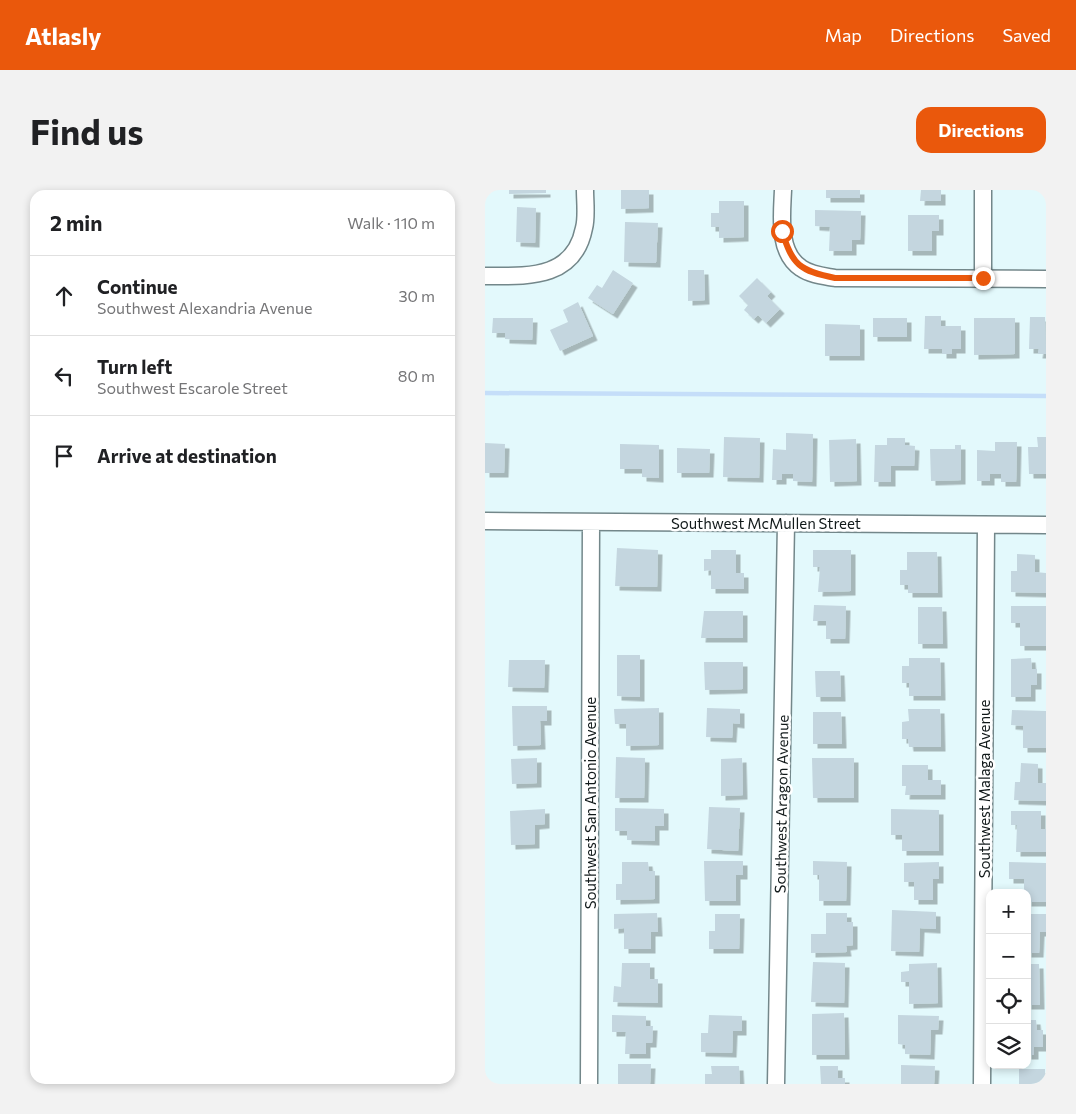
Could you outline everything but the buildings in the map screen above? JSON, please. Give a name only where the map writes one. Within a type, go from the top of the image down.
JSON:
[{"type":"street","points":[[485,276],[531,276],[548,273],[563,264],[578,248],[585,228],[585,190]]},
{"type":"street","points":[[783,190],[782,231],[788,252],[800,267],[812,274],[835,278],[1046,279]]},
{"type":"street","points":[[983,190],[983,278]]},
{"type":"street","name":"Southwest McMullen Street","points":[[485,521],[1046,525]]},
{"type":"street","name":"Southwest San Antonio Avenue","points":[[589,1084],[591,522]]},
{"type":"street","name":"Southwest Aragon Avenue","points":[[775,1084],[787,523]]},
{"type":"street","name":"Southwest Malaga Avenue","points":[[982,1084],[986,525]]},
{"type":"waterway","points":[[485,393],[1046,396]]},
{"type":"route","points":[[782,231],[788,252],[800,267],[812,274],[835,278],[983,278]]}]
